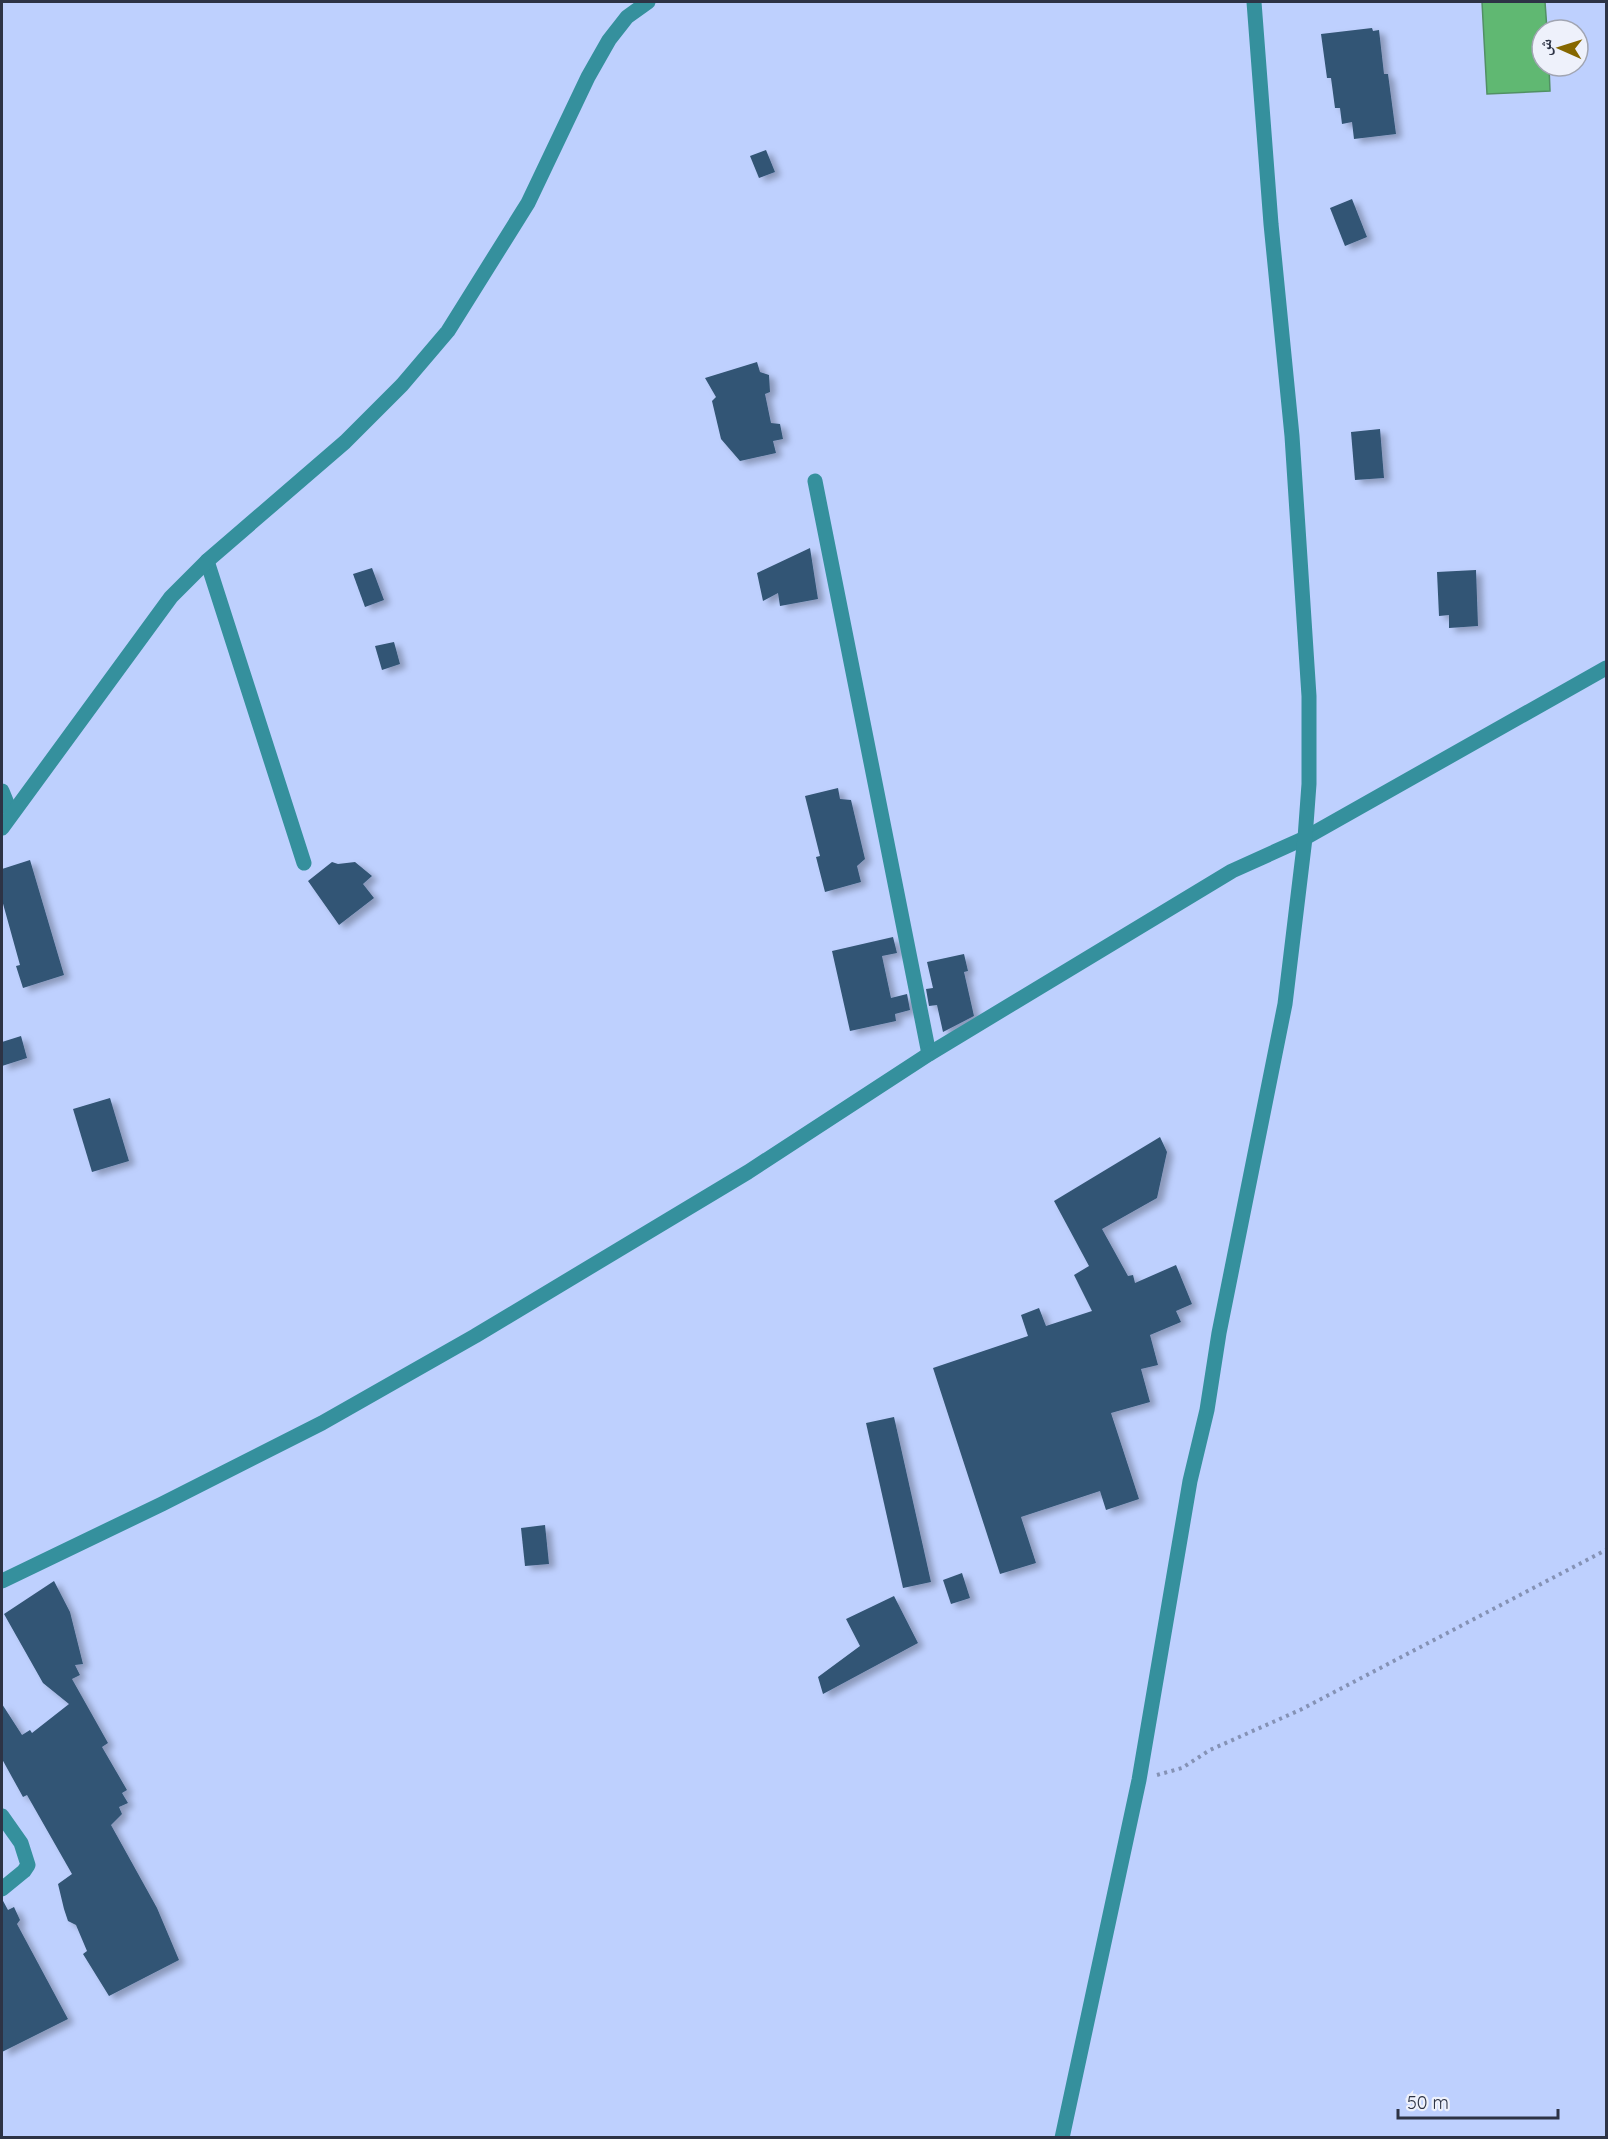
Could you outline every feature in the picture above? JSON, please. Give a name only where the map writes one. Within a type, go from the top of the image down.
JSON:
[{"type":"street","points":[[1062,2138],[1139,1780],[1190,1481],[1208,1410],[1219,1333],[1285,1004],[1305,838],[1309,784],[1308,685],[1292,436],[1271,224],[1254,2]]},
{"type":"street","points":[[2,828],[171,597],[207,561],[345,442],[402,385],[448,331],[528,203],[588,77],[609,40],[627,17],[644,3]]},
{"type":"street","points":[[815,481],[928,1054]]},
{"type":"street","points":[[207,561],[304,863]]},
{"type":"street","points":[[2,1581],[322,1423],[475,1336],[738,1179],[928,1054],[1232,871],[1305,838],[1606,668]]},
{"type":"street","points":[[2,791],[11,813]]},
{"type":"street","points":[[2,1816],[21,1843],[28,1858],[24,1871],[2,1889]]},
{"type":"path","points":[[1139,1780],[1182,1768],[1210,1750],[1256,1732],[1606,1550]]},
{"type":"shaded area","points":[[1482,2],[1545,2],[1546,18],[1530,18],[1530,78],[1549,78],[1550,91],[1487,94]]},
{"type":"building","points":[[1372,28],[1373,31],[1379,30],[1384,74],[1388,74],[1396,134],[1354,139],[1352,122],[1342,124],[1340,108],[1335,108],[1331,78],[1327,78],[1321,34]]},
{"type":"building","points":[[766,150],[775,172],[759,178],[750,156]]},
{"type":"building","points":[[1352,199],[1367,237],[1345,246],[1330,208]]},
{"type":"building","points":[[757,362],[760,372],[769,375],[770,392],[765,394],[771,423],[780,424],[783,439],[773,441],[776,453],[740,461],[721,439],[712,401],[716,397],[705,378]]},
{"type":"building","points":[[1380,429],[1384,478],[1355,480],[1351,432]]},
{"type":"building","points":[[810,548],[818,599],[780,606],[778,593],[763,601],[757,573]]},
{"type":"building","points":[[372,568],[384,600],[365,607],[353,574]]},
{"type":"building","points":[[1476,570],[1478,626],[1449,628],[1449,615],[1439,616],[1437,572]]},
{"type":"building","points":[[394,642],[400,664],[382,670],[375,646]]},
{"type":"building","points":[[838,788],[840,799],[851,800],[865,859],[857,866],[861,882],[825,892],[816,857],[820,856],[805,796]]},
{"type":"building","points":[[30,860],[64,975],[23,988],[16,966],[20,965],[2,900],[2,869]]},
{"type":"building","points":[[332,862],[338,864],[355,862],[372,876],[363,884],[374,898],[339,925],[308,881]]},
{"type":"building","points":[[893,937],[897,953],[882,956],[891,998],[907,994],[910,1010],[895,1014],[896,1021],[850,1031],[832,951]]},
{"type":"building","points":[[964,954],[968,971],[964,972],[974,1016],[943,1032],[937,1005],[929,1006],[926,989],[933,988],[927,962]]},
{"type":"building","points":[[21,1036],[27,1058],[2,1066],[2,1042]]},
{"type":"building","points":[[110,1098],[129,1161],[92,1172],[73,1109]]},
{"type":"building","points":[[1160,1137],[1167,1152],[1157,1198],[1102,1229],[1128,1276],[1133,1275],[1135,1283],[1176,1265],[1192,1304],[1176,1311],[1181,1322],[1150,1335],[1158,1365],[1141,1369],[1150,1402],[1111,1413],[1139,1499],[1106,1510],[1100,1491],[1021,1517],[1036,1563],[1000,1574],[933,1368],[1028,1336],[1021,1315],[1039,1308],[1046,1326],[1092,1311],[1074,1275],[1089,1266],[1054,1201]]},
{"type":"building","points":[[894,1417],[931,1582],[903,1588],[866,1423]]},
{"type":"building","points":[[545,1525],[549,1564],[525,1566],[521,1528]]},
{"type":"building","points":[[962,1573],[970,1598],[951,1604],[943,1580]]},
{"type":"building","points":[[54,1581],[70,1612],[83,1664],[75,1665],[80,1675],[72,1679],[108,1743],[102,1747],[127,1790],[122,1793],[128,1803],[119,1807],[122,1814],[111,1825],[157,1908],[179,1960],[109,1996],[83,1954],[87,1951],[76,1925],[68,1921],[64,1909],[58,1884],[72,1874],[27,1795],[23,1797],[2,1759],[2,1704],[22,1735],[30,1730],[32,1733],[69,1704],[43,1683],[4,1614]]},
{"type":"building","points":[[894,1596],[918,1643],[823,1694],[818,1677],[860,1646],[846,1619]]},
{"type":"building","points":[[2,1899],[8,1910],[14,1907],[20,1920],[17,1924],[68,2019],[2,2052]]}]
